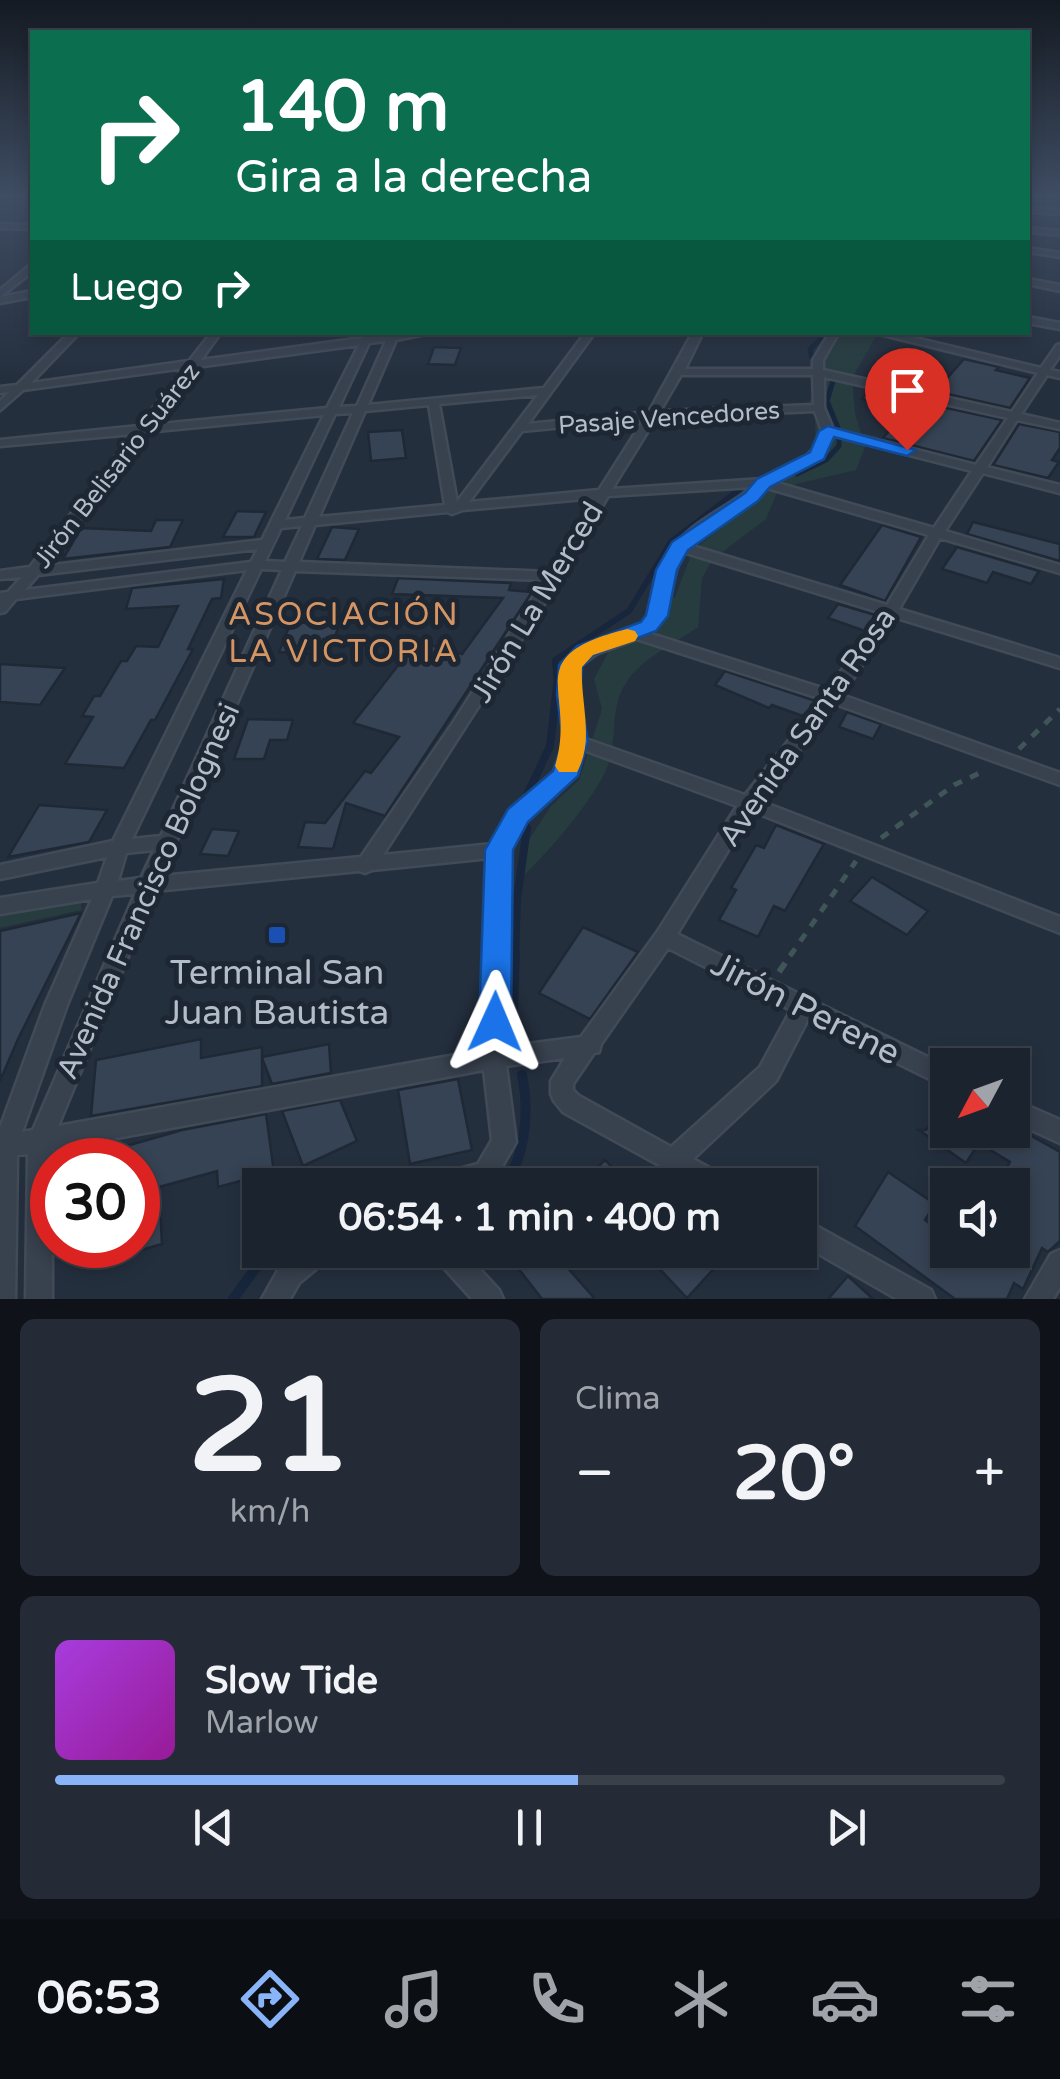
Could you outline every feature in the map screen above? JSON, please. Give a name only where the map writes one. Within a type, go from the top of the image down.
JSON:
[{"type":"street","points":[[0,284],[30,260]]},
{"type":"street","points":[[0,300],[30,270]]},
{"type":"street","points":[[1030,282],[1060,288]]},
{"type":"street","points":[[0,300],[30,297]]},
{"type":"street","points":[[1030,320],[1060,326]]},
{"type":"street","points":[[0,408],[73,335]]},
{"type":"street","name":"Jirón Belisario Suárez","points":[[0,609],[5,596],[34,571],[215,335]]},
{"type":"street","points":[[0,390],[194,366],[394,335]]},
{"type":"street","name":"Avenida Francisco Bolognesi","points":[[41,1138],[148,882],[394,335]]},
{"type":"street","points":[[455,509],[589,335]]},
{"type":"street","name":"Jirón La Merced","points":[[366,866],[450,744],[555,576],[681,372],[697,335]]},
{"type":"street","points":[[490,1168],[504,1142],[494,1057],[499,850],[518,816],[565,776],[575,741],[568,695],[570,665],[585,650],[636,634],[657,616],[666,570],[680,547],[751,497],[763,483],[818,456],[828,431],[819,408],[818,360],[833,335]]},
{"type":"street","points":[[887,335],[1060,374]]},
{"type":"street","name":"Avenida Francisco Bolognesi","points":[[2,1299],[6,1146],[56,1005],[107,886],[119,846],[368,336]]},
{"type":"street","name":"Avenida Santa Rosa","points":[[672,1163],[570,1104],[562,1094],[562,1081],[591,1046],[665,937],[748,803],[832,697],[1060,347]]},
{"type":"street","points":[[681,372],[818,372],[1060,426]]},
{"type":"street","points":[[0,444],[545,391]]},
{"type":"street","points":[[434,404],[455,509]]},
{"type":"street","name":"Pasaje Vencedores","points":[[519,428],[653,415],[819,408]]},
{"type":"street","points":[[828,431],[1060,489]]},
{"type":"street","points":[[274,526],[603,493],[763,483],[1060,569]]},
{"type":"street","points":[[0,575],[264,544]]},
{"type":"street","points":[[680,547],[1060,664]]},
{"type":"street","points":[[5,596],[256,565],[555,576]]},
{"type":"street","points":[[636,634],[832,697],[1060,779]]},
{"type":"street","points":[[575,741],[748,803],[1060,926]]},
{"type":"street","points":[[0,872],[119,846],[167,842]]},
{"type":"street","points":[[0,906],[107,886],[366,866],[499,850]]},
{"type":"street","name":"Jirón Perene","points":[[665,937],[930,1069]]},
{"type":"street","points":[[682,1168],[672,1163],[768,1074],[803,1008]]},
{"type":"street","points":[[58,1138],[205,1114],[340,1084],[494,1057],[591,1046]]},
{"type":"street","points":[[1030,1118],[1060,1132]]},
{"type":"street","points":[[6,1146],[30,1142]]},
{"type":"street","points":[[817,1239],[922,1299]]},
{"type":"street","points":[[1038,1299],[1060,1263]]},
{"type":"street","name":"Avenida Francisco Bolognesi","points":[[39,1268],[39,1299]]},
{"type":"street","points":[[275,1299],[297,1268]]},
{"type":"street","points":[[462,1268],[490,1299]]},
{"type":"path","points":[[767,988],[863,850],[954,785],[1008,760],[1060,709]]},
{"type":"green space","points":[[840,335],[877,335],[852,378],[855,413],[865,447],[856,470],[779,488],[766,519],[713,559],[702,578],[698,627],[650,659],[626,683],[617,703],[611,755],[602,778],[571,823],[524,875],[521,852],[551,806],[579,780],[602,709],[594,679],[610,649],[675,597],[693,550],[730,521],[743,496],[768,474],[798,460],[816,444],[815,419],[808,406],[825,354]]},
{"type":"green space","points":[[81,898],[81,910],[0,928],[0,916]]},
{"type":"building","points":[[434,347],[461,348],[455,365],[428,364]]},
{"type":"building","points":[[964,359],[1030,378],[1010,408],[907,385],[913,377],[943,383]]},
{"type":"building","points":[[869,391],[1002,420],[974,461],[883,438],[906,411],[862,399]]},
{"type":"building","points":[[1019,424],[1060,432],[1060,448],[1052,460],[1059,462],[1048,478],[993,465]]},
{"type":"building","points":[[402,430],[406,458],[371,461],[368,432]]},
{"type":"building","points":[[237,511],[266,512],[254,537],[223,537]]},
{"type":"building","points":[[156,520],[183,520],[170,547],[63,559],[81,528],[151,531]]},
{"type":"building","points":[[973,522],[1060,544],[1060,561],[967,534]]},
{"type":"building","points":[[882,525],[921,537],[885,601],[840,585]]},
{"type":"building","points":[[332,527],[359,529],[345,560],[317,559]]},
{"type":"building","points":[[957,547],[1039,571],[1031,584],[993,572],[987,583],[942,569]]},
{"type":"building","points":[[398,578],[511,583],[509,590],[532,592],[385,816],[346,803],[333,849],[298,847],[305,822],[325,823],[365,771],[371,773],[399,737],[353,723],[404,658],[398,657],[412,640],[462,654],[503,598],[392,594]]},
{"type":"building","points":[[224,579],[221,598],[212,599],[188,649],[193,649],[124,768],[65,764],[93,717],[82,716],[94,696],[100,696],[121,661],[127,661],[136,646],[158,647],[178,606],[126,609],[132,588]]},
{"type":"building","points":[[838,604],[875,615],[865,631],[828,618]]},
{"type":"building","points":[[291,622],[339,625],[334,640],[323,639],[318,654],[279,652]]},
{"type":"building","points":[[0,664],[65,668],[40,705],[0,702]]},
{"type":"building","points":[[725,671],[816,701],[803,716],[772,705],[769,708],[715,685]]},
{"type":"building","points":[[847,712],[881,724],[873,739],[839,727]]},
{"type":"building","points":[[248,719],[293,720],[287,740],[270,740],[264,759],[234,759]]},
{"type":"building","points":[[39,805],[107,810],[89,842],[8,857]]},
{"type":"building","points":[[776,825],[824,844],[785,911],[774,906],[758,937],[719,920],[736,890],[731,888],[756,845],[764,848]]},
{"type":"building","points":[[212,829],[239,831],[228,856],[200,854]]},
{"type":"building","points":[[872,877],[928,911],[907,935],[850,901]]},
{"type":"building","points":[[81,913],[18,1039],[0,1081],[0,931]]},
{"type":"building","points":[[583,927],[638,952],[590,1019],[539,993]]},
{"type":"building","points":[[201,1039],[201,1058],[262,1047],[262,1057],[329,1044],[331,1073],[272,1084],[262,1058],[262,1086],[91,1116],[96,1060]]},
{"type":"building","points":[[458,1079],[472,1150],[410,1164],[398,1090]]},
{"type":"building","points":[[340,1100],[357,1141],[303,1166],[282,1111]]},
{"type":"building","points":[[266,1114],[273,1168],[242,1168],[242,1181],[218,1187],[217,1171],[160,1187],[160,1138],[154,1138]]},
{"type":"building","points":[[1030,1135],[1060,1152],[1060,1241],[1048,1252],[1042,1248],[1023,1289],[1014,1283],[1007,1299],[955,1299],[855,1226],[888,1172],[930,1201],[925,1220],[930,1224],[930,1268],[1030,1268],[1030,1168],[1007,1168],[1010,1162],[987,1148],[1030,1148]]},
{"type":"building","points":[[945,1148],[976,1148],[966,1163]]},
{"type":"building","points":[[605,1160],[613,1168],[596,1168]]},
{"type":"building","points":[[518,1268],[568,1268],[595,1299],[542,1299]]},
{"type":"building","points":[[659,1268],[714,1268],[687,1298]]},
{"type":"building","points":[[848,1276],[873,1299],[828,1299]]},
{"type":"waterway","points":[[812,358],[810,349],[825,335]]},
{"type":"waterway","points":[[833,381],[827,401],[838,428]]},
{"type":"waterway","points":[[797,474],[826,460],[839,446],[839,435]]},
{"type":"waterway","points":[[557,687],[555,660],[629,611],[671,542],[739,490]]},
{"type":"waterway","points":[[527,795],[550,746],[557,687]]},
{"type":"waterway","points":[[515,956],[517,899],[527,828]]},
{"type":"waterway","points":[[512,1034],[515,953]]},
{"type":"waterway","points":[[514,1168],[524,1136],[522,1075]]},
{"type":"waterway","points":[[233,1299],[256,1268]]},
{"type":"slow traffic","points":[[568,766],[575,741],[568,695],[570,665],[585,650],[627,636]]},
{"type":"place","name":"Terminal San Juan Bautista","points":[[277,935]]},
{"type":"district","name":"ASOCIACIÓN LA VICTORIA","points":[[344,632]]},
{"type":"route","points":[[495,1022],[499,850],[518,816],[565,776],[575,741],[568,695],[570,665],[585,650],[636,634],[648,626],[657,616],[666,570],[680,547],[751,497],[763,483],[818,456],[828,431],[907,450]]}]
